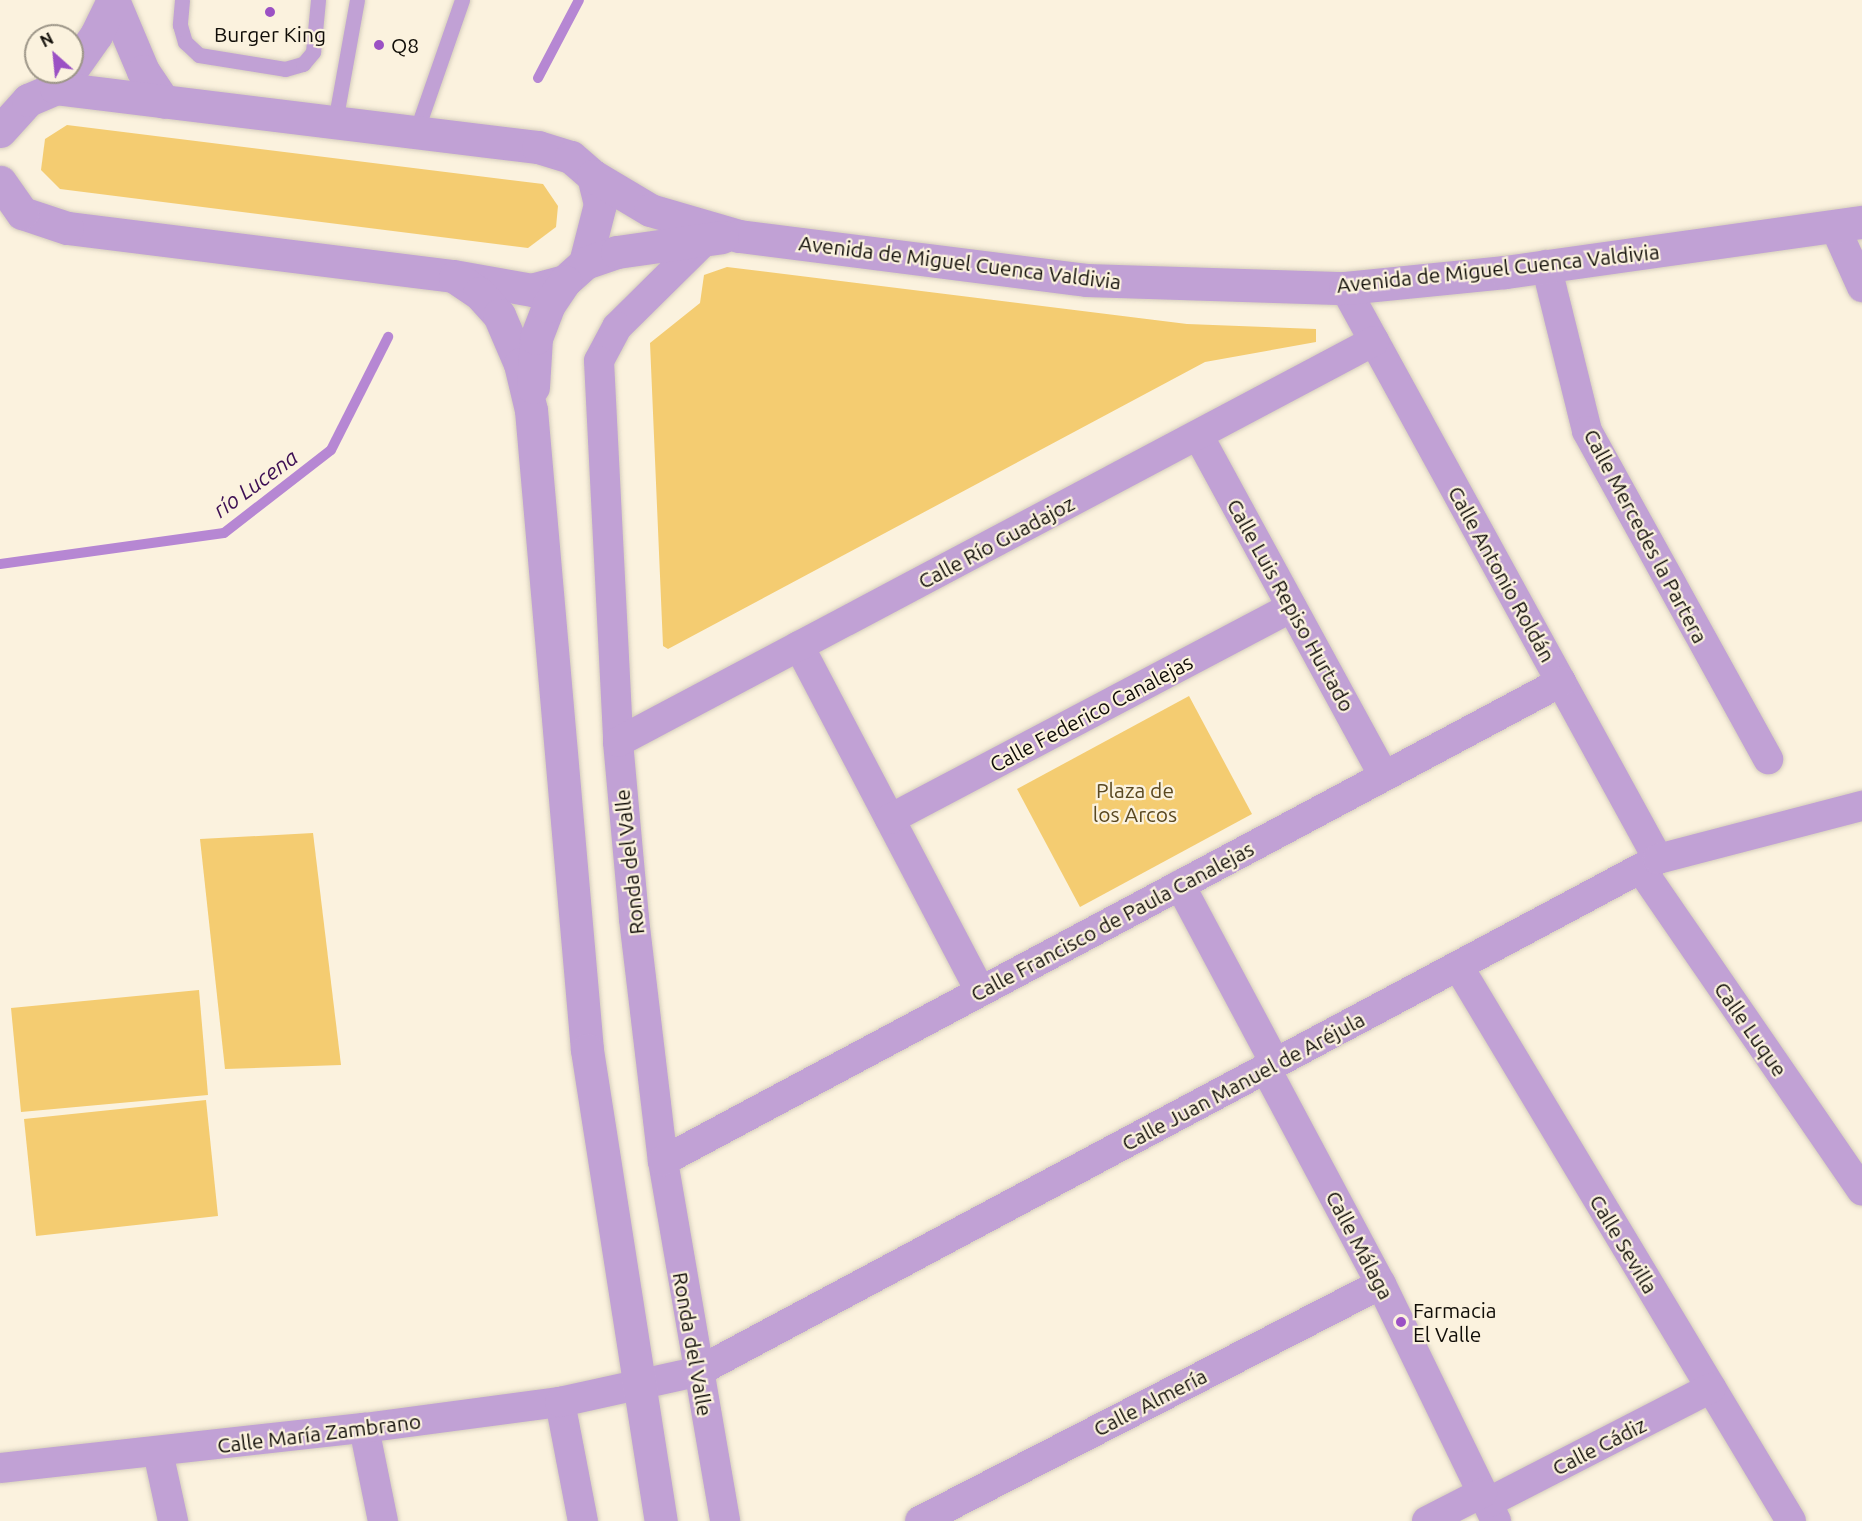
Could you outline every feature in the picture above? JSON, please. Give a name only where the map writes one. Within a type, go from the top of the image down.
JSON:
[{"type":"street","points":[[84,52],[96,35],[113,0]]},
{"type":"street","points":[[113,0],[143,71],[164,102]]},
{"type":"street","name":"Avenida de Miguel Cuenca Valdivia","points":[[84,82],[164,102],[538,147],[571,157],[593,176],[650,210],[739,236],[1086,280],[1345,288],[1546,266],[1849,225]]},
{"type":"street","points":[[1,126],[28,100],[54,84]]},
{"type":"street","points":[[531,410],[536,338],[548,306],[575,272],[600,204],[593,176]]},
{"type":"street","points":[[0,182],[11,210]]},
{"type":"street","name":"Avenida de Miguel Cuenca Valdivia","points":[[11,210],[67,228],[453,276],[532,290],[617,252],[739,236]]},
{"type":"street","points":[[1849,225],[1862,287]]},
{"type":"street","name":"Ronda del Valle","points":[[706,239],[616,327],[599,361],[618,742],[663,1161],[697,1372],[725,1521]]},
{"type":"street","name":"Calle Mercedes la Partera","points":[[1546,266],[1587,430],[1768,759]]},
{"type":"street","points":[[453,276],[479,293],[498,315],[520,364],[531,410],[587,1050],[638,1388],[661,1521]]},
{"type":"street","name":"Calle Antonio Roldán","points":[[1345,288],[1561,682],[1649,864]]},
{"type":"street","name":"Calle Río Guadajoz","points":[[618,742],[1374,341]]},
{"type":"street","name":"Calle Luis Repiso Hurtado","points":[[1198,435],[1384,776]]},
{"type":"street","name":"Calle Federico Canalejas","points":[[890,819],[1292,607]]},
{"type":"street","points":[[799,646],[980,991]]},
{"type":"street","name":"Calle Francisco de Paula Canalejas","points":[[663,1161],[1561,682]]},
{"type":"street","name":"Calle Juan Manuel de Aréjula","points":[[638,1388],[697,1372],[1649,864],[1859,812]]},
{"type":"street","name":"Calle Luque","points":[[1649,864],[1862,1190]]},
{"type":"street","name":"Calle Málaga","points":[[1180,885],[1381,1284],[1489,1506]]},
{"type":"street","name":"Calle Sevilla","points":[[1458,966],[1791,1521]]},
{"type":"street","name":"Calle Almería","points":[[920,1521],[1381,1284]]},
{"type":"street","name":"Calle María Zambrano","points":[[0,1468],[364,1428],[560,1402],[638,1388]]},
{"type":"street","name":"Calle Cádiz","points":[[1427,1521],[1489,1506],[1711,1388]]},
{"type":"street","points":[[560,1402],[583,1521]]},
{"type":"street","points":[[364,1428],[383,1521]]},
{"type":"street","points":[[158,1452],[173,1521]]},
{"type":"lane","points":[[182,0],[180,25],[185,42],[199,55],[285,69],[303,64],[313,52],[318,0]]},
{"type":"lane","points":[[335,122],[357,0]]},
{"type":"lane","points":[[416,132],[462,0]]},
{"type":"green space","points":[[67,125],[543,184],[558,206],[556,227],[528,248],[60,189],[41,170],[45,139]]},
{"type":"green space","points":[[727,267],[1187,324],[1316,329],[1316,342],[1205,362],[668,649],[663,646],[650,343],[700,303],[704,275]]},
{"type":"green space","name":"Plaza de los Arcos","points":[[1189,696],[1252,814],[1080,907],[1017,789]]},
{"type":"green space","points":[[313,833],[341,1065],[225,1069],[200,839]]},
{"type":"green space","points":[[199,990],[208,1095],[21,1112],[11,1008]]},
{"type":"green space","points":[[206,1100],[218,1216],[36,1236],[24,1119]]},
{"type":"waterway","name":"río Lucena","points":[[538,78],[579,0]]},
{"type":"waterway","name":"río Lucena","points":[[0,564],[224,533],[331,450],[388,337]]},
{"type":"place","name":"Burger King","points":[[270,12]]},
{"type":"place","name":"Q8","points":[[379,45]]},
{"type":"place","name":"Farmacia El Valle","points":[[1401,1322]]}]
